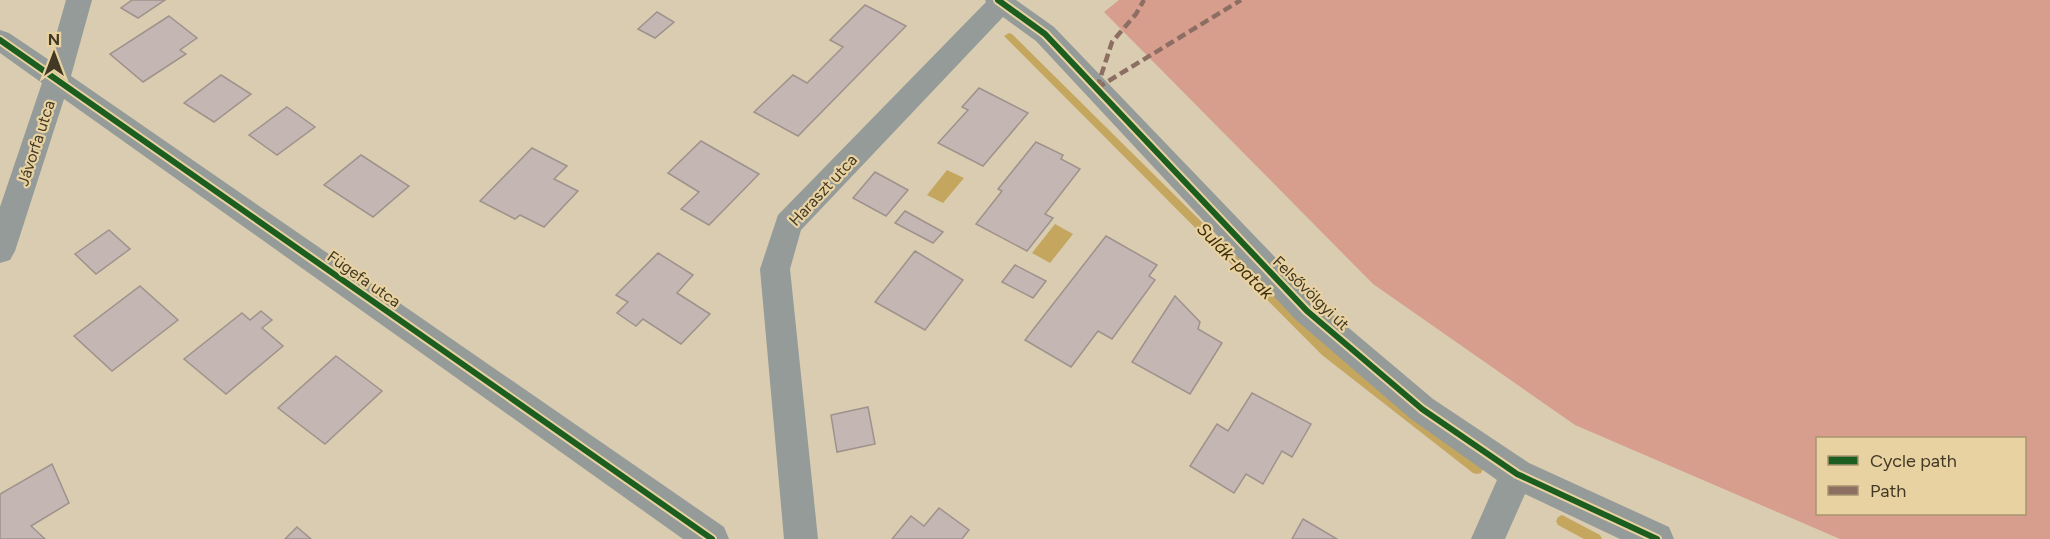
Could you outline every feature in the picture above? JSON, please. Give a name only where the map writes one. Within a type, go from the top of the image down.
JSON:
[{"type":"street","name":"Jávorfa utca","points":[[0,251],[80,0]]},
{"type":"street","name":"Felsővölgyi út","points":[[1000,2],[1045,34],[1307,310],[1422,409],[1517,474],[1657,539]]},
{"type":"street","name":"Haraszt utca","points":[[801,539],[775,269],[788,224],[1000,2]]},
{"type":"street","name":"Fügefa utca","points":[[0,40],[712,539]]},
{"type":"street","points":[[1488,539],[1517,474]]},
{"type":"shaded area","points":[[1119,0],[2050,0],[2050,539],[1840,539],[1575,425],[1373,284],[1104,12]]},
{"type":"shaded area","points":[[947,170],[964,178],[943,203],[927,195]]},
{"type":"shaded area","points":[[1055,224],[1073,234],[1050,263],[1032,253]]},
{"type":"building","points":[[132,0],[165,0],[138,18],[121,8]]},
{"type":"building","points":[[865,5],[906,26],[798,136],[754,112],[793,75],[807,83],[843,47],[830,40]]},
{"type":"building","points":[[657,12],[674,22],[655,38],[638,29]]},
{"type":"building","points":[[169,16],[197,38],[180,50],[186,54],[143,82],[110,54]]},
{"type":"building","points":[[221,75],[251,94],[214,122],[184,103]]},
{"type":"building","points":[[979,88],[1028,113],[983,166],[938,143],[968,110],[962,107]]},
{"type":"building","points":[[287,107],[315,127],[277,155],[249,135]]},
{"type":"building","points":[[701,141],[759,174],[709,225],[681,209],[699,192],[668,173]]},
{"type":"building","points":[[1036,142],[1063,155],[1061,159],[1080,169],[1045,214],[1053,218],[1027,251],[976,224],[1002,191],[998,189]]},
{"type":"building","points":[[532,148],[567,166],[554,179],[578,191],[544,227],[520,215],[515,219],[480,201]]},
{"type":"building","points":[[361,155],[409,186],[373,217],[324,185]]},
{"type":"building","points":[[875,172],[908,190],[886,216],[853,198]]},
{"type":"building","points":[[905,211],[943,232],[933,243],[895,223]]},
{"type":"building","points":[[109,230],[130,249],[96,274],[75,254]]},
{"type":"building","points":[[1106,236],[1157,265],[1149,276],[1155,280],[1112,339],[1098,331],[1071,367],[1025,340]]},
{"type":"building","points":[[915,251],[963,280],[925,330],[875,302]]},
{"type":"building","points":[[658,253],[693,275],[677,293],[710,314],[681,344],[643,319],[636,326],[617,313],[628,302],[616,295]]},
{"type":"building","points":[[1015,265],[1046,281],[1033,298],[1002,282]]},
{"type":"building","points":[[140,286],[178,320],[112,371],[74,336]]},
{"type":"building","points":[[1175,296],[1200,322],[1198,329],[1222,343],[1190,394],[1132,362]]},
{"type":"building","points":[[261,311],[272,320],[262,328],[283,346],[226,394],[184,359],[242,313],[250,320]]},
{"type":"building","points":[[336,356],[382,391],[325,444],[278,408]]},
{"type":"building","points":[[1252,393],[1311,424],[1292,457],[1282,451],[1263,484],[1246,474],[1234,493],[1190,466],[1217,424],[1228,431]]},
{"type":"building","points":[[868,407],[875,444],[837,452],[831,415]]},
{"type":"building","points":[[52,464],[69,503],[31,526],[45,539],[0,539],[0,494]]},
{"type":"building","points":[[939,508],[969,530],[962,539],[892,539],[911,516],[924,526]]},
{"type":"building","points":[[1303,519],[1337,539],[1292,539]]},
{"type":"building","points":[[297,527],[311,539],[285,539]]},
{"type":"waterway","name":"Sulák-patak","points":[[1009,36],[1326,352],[1477,469]]},
{"type":"waterway","name":"Sulák-patak","points":[[1562,521],[1596,539]]},
{"type":"marked path","points":[[1097,88],[1112,42],[1136,14],[1144,0]]},
{"type":"marked path","points":[[1097,88],[1241,0]]},
{"type":"cycle path","points":[[998,0],[1045,34],[1307,311],[1422,409],[1517,474],[1657,539]]},
{"type":"cycle path","points":[[0,40],[712,539]]}]
